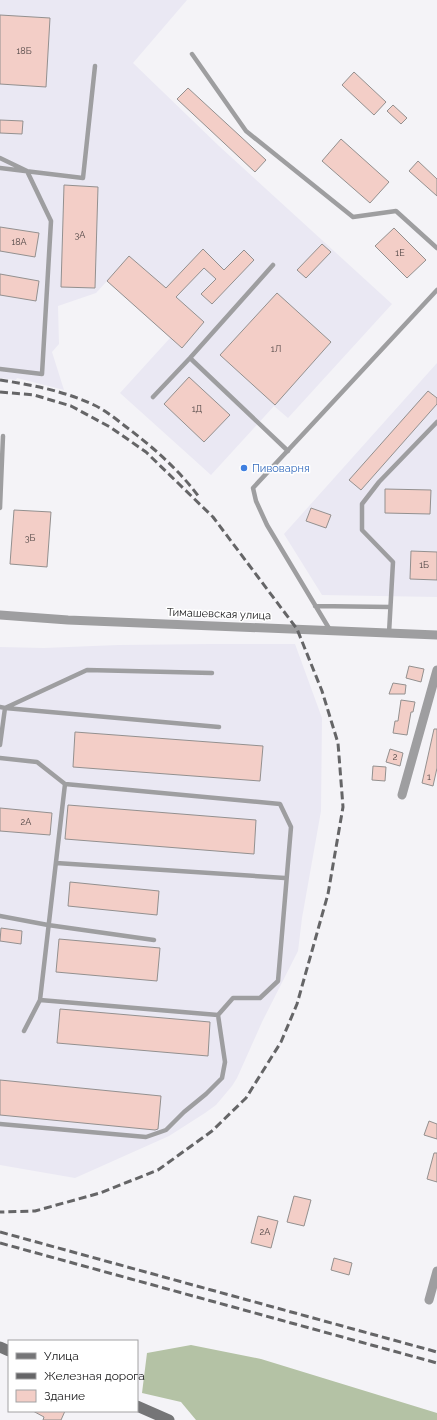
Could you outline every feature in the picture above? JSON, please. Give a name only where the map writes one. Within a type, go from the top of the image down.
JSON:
[{"type":"main road","points":[[138,1406],[168,1420]]},
{"type":"street","name":"Тимашевская улица","points":[[0,615],[68,620],[437,635]]},
{"type":"street","points":[[402,795],[437,670]]},
{"type":"street","points":[[429,1300],[437,1272]]},
{"type":"lane","points":[[192,54],[246,131],[353,217],[396,211],[437,248]]},
{"type":"lane","points":[[0,168],[83,178],[95,66]]},
{"type":"lane","points":[[0,158],[27,171],[51,221],[42,374],[0,369]]},
{"type":"lane","points":[[153,397],[273,265]]},
{"type":"lane","points":[[330,630],[267,525],[256,502],[253,488],[437,290]]},
{"type":"lane","points":[[190,358],[288,451]]},
{"type":"lane","points":[[389,633],[393,562],[362,530],[362,504],[379,482],[437,422]]},
{"type":"lane","points":[[0,508],[3,436]]},
{"type":"lane","points":[[315,606],[390,607]]},
{"type":"lane","points":[[3,708],[87,670],[212,673]]},
{"type":"lane","points":[[3,708],[219,727]]},
{"type":"lane","points":[[0,744],[3,708]]},
{"type":"lane","points":[[0,758],[37,762],[65,784],[280,804],[291,828],[285,878],[278,981],[260,998],[233,998],[218,1015],[225,1062],[222,1078],[166,1130],[146,1137],[0,1124]]},
{"type":"lane","points":[[24,1032],[40,1000],[65,784]]},
{"type":"lane","points":[[56,863],[285,878]]},
{"type":"lane","points":[[0,916],[48,925],[154,940]]},
{"type":"lane","points":[[40,1000],[218,1015]]},
{"type":"shaded area","points":[[0,0],[187,0],[133,63],[219,146],[392,304],[288,418],[274,406],[211,475],[120,393],[170,338],[107,281],[96,293],[58,306],[59,344],[52,352],[64,390],[17,378],[16,380],[0,378]]},
{"type":"shaded area","points":[[437,363],[437,597],[322,595],[284,534]]},
{"type":"shaded area","points":[[295,644],[322,718],[321,811],[302,918],[298,951],[262,1022],[237,1078],[216,1105],[205,1113],[169,1136],[75,1178],[0,1165],[0,647],[44,648],[118,645]]},
{"type":"green space","points":[[191,1345],[261,1359],[437,1413],[437,1420],[196,1420],[181,1402],[142,1393],[147,1353]]},
{"type":"building","points":[[0,15],[50,18],[46,87],[0,84]]},
{"type":"building","points":[[354,72],[386,102],[374,115],[342,85]]},
{"type":"building","points":[[188,88],[266,160],[255,172],[177,99]]},
{"type":"building","points":[[393,105],[407,118],[401,124],[387,111]]},
{"type":"building","points":[[0,120],[23,121],[22,134],[0,133]]},
{"type":"building","points":[[341,139],[389,182],[370,203],[322,161]]},
{"type":"building","points":[[418,161],[437,179],[437,196],[409,171]]},
{"type":"building","points":[[64,185],[98,187],[95,288],[61,287]]},
{"type":"building","points":[[0,227],[39,233],[35,257],[0,251]]},
{"type":"building","points":[[394,228],[426,260],[407,278],[375,246]]},
{"type":"building","points":[[322,244],[331,252],[306,278],[297,270]]},
{"type":"building","points":[[203,249],[224,270],[244,250],[254,260],[212,304],[201,294],[216,279],[204,268],[176,297],[204,322],[182,348],[107,281],[129,256],[166,288]]},
{"type":"building","points":[[0,274],[39,281],[36,301],[0,295]]},
{"type":"building","points":[[277,293],[331,342],[275,405],[220,355]]},
{"type":"building","points":[[189,377],[230,415],[204,442],[164,404]]},
{"type":"building","points":[[428,391],[437,398],[437,404],[361,490],[349,480]]},
{"type":"building","points":[[385,489],[431,490],[430,514],[385,513]]},
{"type":"building","points":[[311,508],[331,515],[326,528],[306,521]]},
{"type":"building","points":[[14,510],[51,512],[47,567],[10,564]]},
{"type":"building","points":[[411,551],[437,552],[437,580],[410,579]]},
{"type":"building","points":[[409,666],[424,669],[421,682],[406,678]]},
{"type":"building","points":[[393,683],[406,685],[405,694],[389,694]]},
{"type":"building","points":[[401,700],[415,702],[413,712],[411,712],[407,735],[393,733],[395,721],[398,721]]},
{"type":"building","points":[[434,729],[437,729],[437,768],[433,786],[422,783]]},
{"type":"building","points":[[75,732],[263,746],[260,781],[73,767]]},
{"type":"building","points":[[390,749],[403,753],[400,766],[386,762]]},
{"type":"building","points":[[373,766],[386,767],[385,781],[372,780]]},
{"type":"building","points":[[68,805],[256,820],[254,854],[65,839]]},
{"type":"building","points":[[0,808],[52,813],[50,835],[0,831]]},
{"type":"building","points":[[70,882],[159,891],[157,915],[68,906]]},
{"type":"building","points":[[1,928],[22,931],[21,944],[0,941]]},
{"type":"building","points":[[59,939],[160,948],[157,981],[56,972]]},
{"type":"building","points":[[60,1009],[210,1022],[208,1056],[57,1043]]},
{"type":"building","points":[[0,1080],[161,1096],[158,1129],[155,1130],[0,1115]]},
{"type":"building","points":[[429,1121],[437,1124],[437,1139],[424,1135]]},
{"type":"building","points":[[434,1153],[437,1153],[437,1182],[427,1179]]},
{"type":"building","points":[[294,1196],[311,1200],[304,1226],[287,1222]]},
{"type":"building","points":[[258,1216],[278,1221],[271,1248],[251,1243]]},
{"type":"building","points":[[334,1258],[352,1263],[349,1275],[331,1270]]},
{"type":"building","points":[[35,1412],[65,1412],[61,1420],[43,1420],[44,1417]]},
{"type":"railway","points":[[0,380],[60,392],[99,407],[158,452],[184,478],[199,497]]},
{"type":"railway","points":[[0,392],[34,395],[71,406],[110,427],[146,452],[213,517],[297,629],[322,691],[338,743],[343,807],[328,894],[297,1004],[281,1042],[246,1098],[212,1131],[158,1170],[100,1193],[35,1211],[0,1212]]},
{"type":"railway","points":[[0,1232],[437,1352]]},
{"type":"railway","points":[[0,1243],[437,1363]]},
{"type":"place","name":"Пивоварня","points":[[244,468]]}]
